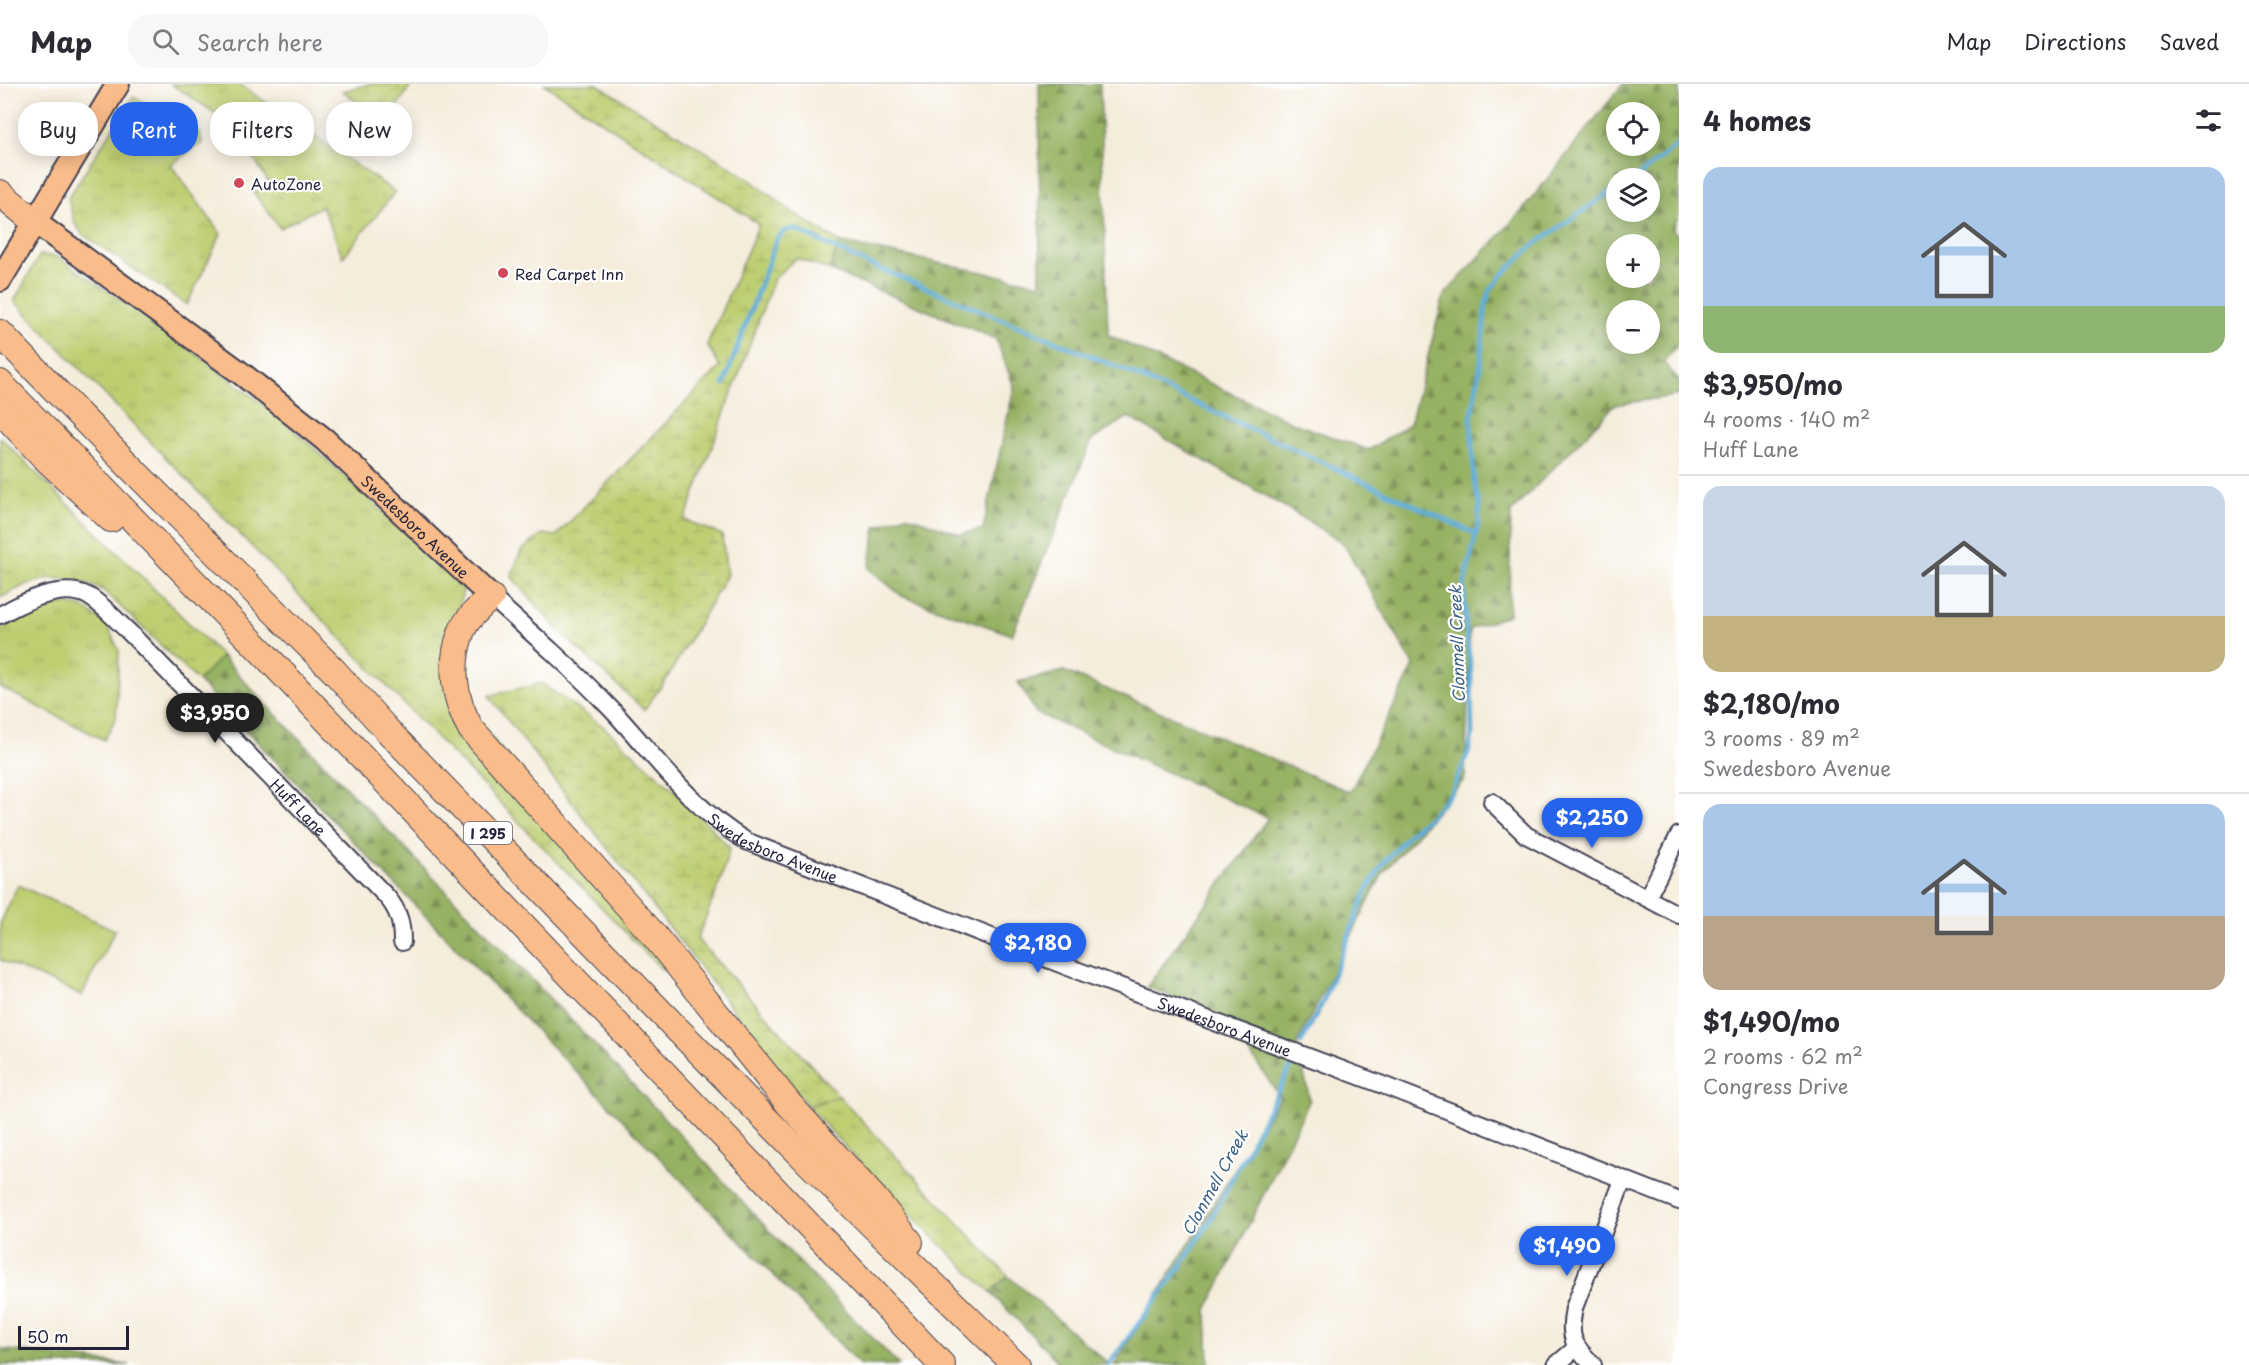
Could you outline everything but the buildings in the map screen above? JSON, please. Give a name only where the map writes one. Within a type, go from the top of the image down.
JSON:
[{"type":"highway","points":[[0,193],[35,222]]},
{"type":"highway","name":"I 295","points":[[0,333],[334,671],[387,730],[682,1035],[828,1182],[1016,1365]]},
{"type":"highway","name":"I 295","points":[[0,383],[315,707],[942,1365]]},
{"type":"highway","points":[[0,410],[44,457],[315,707]]},
{"type":"highway","points":[[491,597],[473,615],[461,632],[455,665],[454,681],[458,698],[471,729],[652,933],[789,1104],[875,1199],[980,1329]]},
{"type":"main road","points":[[0,280],[118,84]]},
{"type":"main road","name":"Swedesboro Avenue","points":[[35,222],[242,374],[325,440],[491,597]]},
{"type":"street","name":"Huff Lane","points":[[0,615],[21,603],[59,590],[87,595],[130,633],[387,897],[396,908],[402,926],[402,942]]},
{"type":"street","name":"Swedesboro Avenue","points":[[491,597],[612,711],[700,807],[746,841],[1068,967],[1366,1078],[1679,1202]]},
{"type":"street","points":[[1492,802],[1526,835],[1679,915]]},
{"type":"street","points":[[1647,898],[1679,835]]},
{"type":"street","points":[[1593,1365],[1576,1348],[1571,1333],[1574,1308],[1623,1180]]},
{"type":"street","points":[[1556,1365],[1576,1348]]},
{"type":"green space","points":[[171,84],[239,84],[265,102],[210,102],[210,110]]},
{"type":"green space","points":[[369,84],[412,84],[400,102],[357,102],[343,91]]},
{"type":"green space","points":[[544,84],[597,84],[742,174],[795,214],[839,242],[829,270],[796,258],[774,279],[685,520],[722,535],[727,575],[666,680],[644,710],[558,630],[511,576],[521,551],[543,534],[556,536],[720,367],[707,345],[759,224]]},
{"type":"green space","points":[[1039,84],[1100,84],[1108,335],[1296,424],[1369,450],[1410,424],[1444,295],[1521,212],[1606,105],[1606,156],[1660,156],[1660,102],[1609,102],[1623,84],[1679,84],[1679,214],[1673,230],[1679,236],[1679,344],[1663,362],[1679,380],[1679,395],[1615,405],[1511,512],[1509,615],[1470,629],[1465,779],[1383,873],[1297,1044],[1310,1100],[1207,1310],[1209,1365],[1114,1365],[1280,1097],[1226,1018],[1147,987],[1268,818],[1036,713],[1018,682],[1064,671],[1350,792],[1414,666],[1343,543],[1292,511],[1128,417],[1092,440],[1012,635],[902,596],[869,569],[876,527],[906,515],[960,534],[983,529],[1014,387],[996,339],[829,270],[839,242],[1040,284]]},
{"type":"green space","points":[[133,97],[142,102],[130,102]]},
{"type":"green space","points":[[198,132],[200,133],[202,143],[198,146]]},
{"type":"green space","points":[[110,133],[110,156],[184,156],[171,165],[221,234],[187,305],[82,234],[74,222],[68,198],[95,156],[98,156],[98,151]]},
{"type":"green space","points":[[314,136],[326,144],[326,156],[343,156],[395,192],[343,257],[322,206],[280,228],[254,193],[269,183],[252,156],[314,156]]},
{"type":"green space","points":[[40,255],[58,257],[170,334],[281,418],[464,586],[450,648],[447,681],[670,962],[662,970],[14,301]]},
{"type":"green space","points":[[0,437],[222,656],[198,681],[103,590],[78,580],[49,578],[25,585],[0,598]]},
{"type":"green space","points":[[67,604],[84,608],[107,625],[119,651],[116,718],[104,740],[0,687],[0,629],[47,605]]},
{"type":"green space","points":[[222,656],[899,1365],[860,1365],[198,681]]},
{"type":"green space","points":[[541,683],[604,727],[684,799],[730,848],[719,885],[697,939],[839,1096],[808,1106],[489,696]]},
{"type":"green space","points":[[18,885],[115,930],[82,995],[0,960],[0,924]]},
{"type":"green space","points":[[839,1096],[1008,1276],[990,1292],[878,1183],[808,1106]]},
{"type":"green space","points":[[1008,1276],[1110,1365],[1061,1365],[990,1292]]},
{"type":"green space","points":[[0,1349],[130,1365],[0,1365]]},
{"type":"waterway","name":"Clonmell Creek","points":[[1649,168],[1679,144]]},
{"type":"waterway","name":"Clonmell Creek","points":[[1301,1043],[1323,1002],[1366,892],[1382,865],[1412,831],[1428,818],[1451,793],[1469,751],[1472,735],[1471,671],[1464,586],[1479,521],[1479,504],[1474,481],[1471,419],[1480,368],[1486,303],[1490,291],[1502,275],[1534,245],[1606,195]]},
{"type":"waterway","points":[[724,384],[776,241],[784,231],[795,229],[866,263],[1120,368],[1476,534]]},
{"type":"waterway","name":"Clonmell Creek","points":[[1108,1365],[1179,1269],[1211,1219],[1292,1065]]},
{"type":"place","name":"AutoZone","points":[[239,183]]},
{"type":"place","name":"Red Carpet Inn","points":[[503,273]]}]
